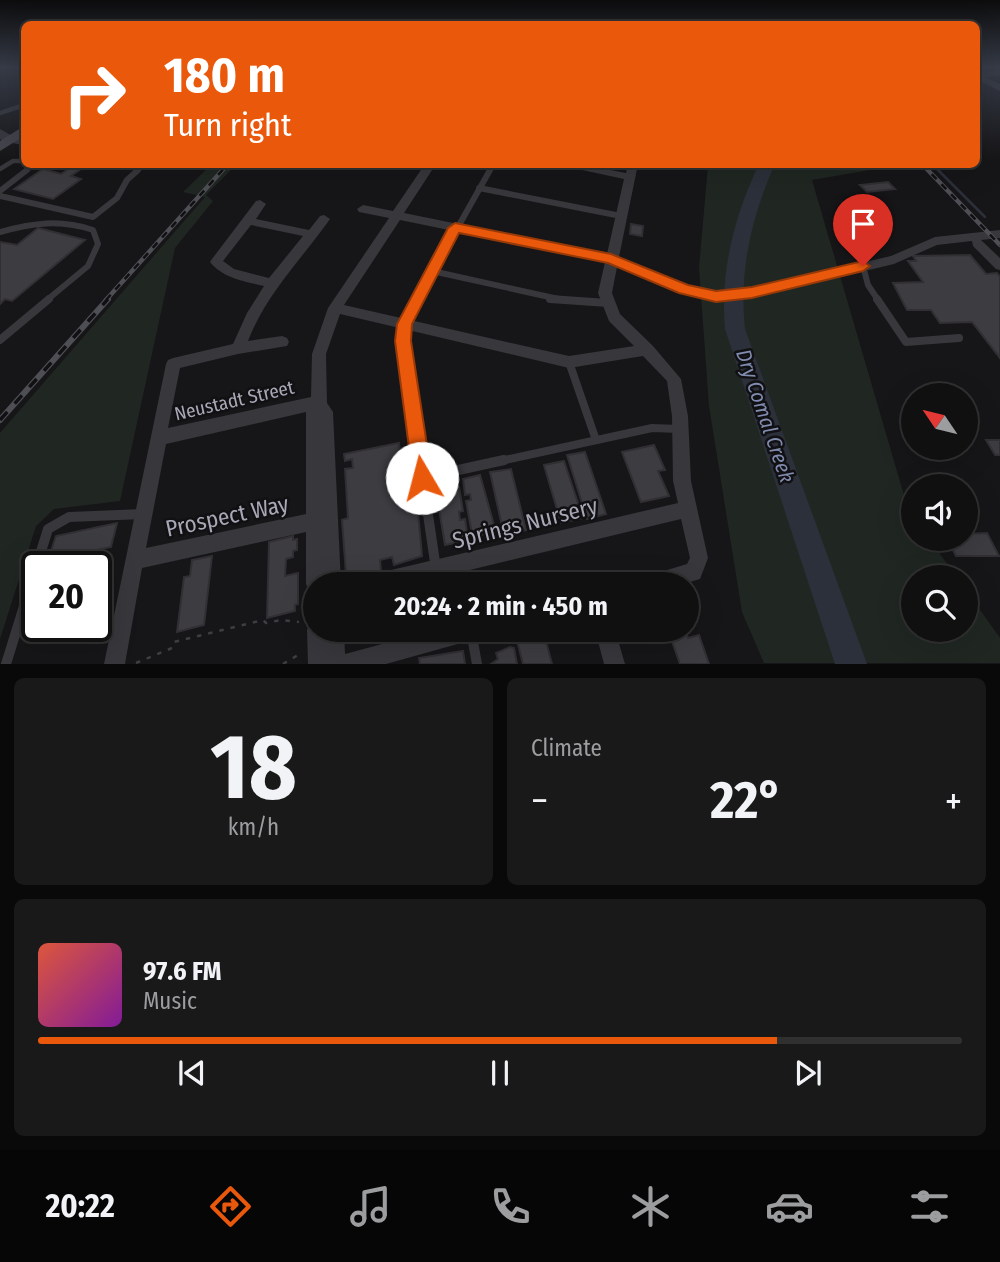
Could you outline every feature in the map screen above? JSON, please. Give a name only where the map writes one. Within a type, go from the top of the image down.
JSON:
[{"type":"main road","points":[[6,139],[21,124]]},
{"type":"street","points":[[317,572],[323,520],[325,412],[319,403],[319,354],[335,308],[428,168]]},
{"type":"street","points":[[601,168],[632,171],[604,293],[614,317],[674,379],[680,423],[682,481],[698,553],[696,569],[691,572]]},
{"type":"street","points":[[260,204],[216,262],[230,274],[272,283]]},
{"type":"street","points":[[363,209],[611,259],[670,284],[716,297],[752,293],[894,260],[934,241],[1000,234]]},
{"type":"street","points":[[238,348],[247,320],[272,283],[324,219]]},
{"type":"street","points":[[248,221],[311,234]]},
{"type":"street","points":[[928,245],[1000,240]]},
{"type":"street","points":[[977,243],[1000,265]]},
{"type":"street","points":[[335,308],[569,362],[648,350]]},
{"type":"street","points":[[114,663],[173,364],[238,348],[282,342]]},
{"type":"street","name":"Neustadt Street","points":[[159,439],[319,403]]},
{"type":"street","name":"Springs Nursery","points":[[424,572],[688,509]]},
{"type":"street","points":[[323,520],[330,572]]},
{"type":"street","name":"Prospect Way","points":[[134,560],[323,520]]},
{"type":"street","points":[[312,642],[318,663]]},
{"type":"street","points":[[334,642],[335,663]]},
{"type":"street","points":[[345,663],[425,642]]},
{"type":"street","points":[[609,642],[615,663]]},
{"type":"lane","points":[[0,114],[21,106]]},
{"type":"lane","points":[[0,169],[13,161],[21,161]]},
{"type":"lane","points":[[1,187],[28,168]]},
{"type":"lane","points":[[0,196],[88,217],[98,215],[110,205],[127,180],[140,168]]},
{"type":"lane","points":[[436,569],[403,341],[405,324],[455,228],[491,168]]},
{"type":"lane","points":[[479,188],[621,216]]},
{"type":"lane","points":[[0,232],[45,220],[69,221],[93,230],[98,244],[88,266],[0,340]]},
{"type":"lane","points":[[863,266],[868,285],[906,342],[959,338]]},
{"type":"lane","points":[[432,271],[555,300],[608,303]]},
{"type":"lane","points":[[569,362],[596,440]]},
{"type":"lane","points":[[422,478],[680,423]]},
{"type":"lane","points":[[6,663],[48,529],[69,517],[143,514]]},
{"type":"lane","points":[[473,642],[477,663]]},
{"type":"path","points":[[136,663],[172,648],[174,642],[263,620],[266,624],[284,620],[303,625]]},
{"type":"path","points":[[283,663],[298,655]]},
{"type":"shaded area","points":[[208,168],[233,168],[206,195],[213,201],[175,248],[120,501],[54,509],[36,526],[28,551],[21,551],[21,573],[0,639],[0,433],[205,197],[183,192]]},
{"type":"shaded area","points":[[708,168],[882,168],[812,180],[901,485],[901,551],[938,551],[948,565],[901,565],[901,642],[978,642],[978,607],[1000,638],[1000,663],[764,663],[742,612],[709,406],[699,268]]},
{"type":"building","points":[[70,168],[82,168],[71,176],[81,179],[53,199],[14,189],[43,169],[61,174]]},
{"type":"building","points":[[888,182],[895,189],[867,192],[860,185]]},
{"type":"building","points":[[631,224],[643,226],[642,236],[630,234]]},
{"type":"building","points":[[38,228],[85,240],[12,301],[5,299],[0,304],[0,242],[17,245]]},
{"type":"building","points":[[970,255],[986,274],[997,273],[1000,277],[1000,358],[972,322],[940,323],[931,310],[907,310],[893,283],[923,282],[908,261],[916,261],[913,256]]},
{"type":"building","points":[[986,440],[1000,440],[1000,455],[995,455]]},
{"type":"building","points":[[399,443],[406,504],[417,502],[422,556],[394,565],[392,557],[380,560],[381,571],[377,572],[346,572],[342,520],[348,518],[345,469],[353,468],[352,459],[345,461],[344,454]]},
{"type":"building","points":[[654,445],[665,470],[658,471],[669,496],[641,502],[622,452]]},
{"type":"building","points":[[585,452],[606,514],[587,519],[567,455]]},
{"type":"building","points":[[564,461],[583,518],[561,523],[544,465]]},
{"type":"building","points":[[511,469],[526,530],[504,535],[490,472]]},
{"type":"building","points":[[480,475],[494,525],[489,526],[491,533],[478,536],[477,533],[472,534],[466,501],[471,500],[470,494],[465,495],[463,479]]},
{"type":"building","points":[[453,481],[454,487],[459,487],[463,511],[459,512],[460,520],[465,519],[468,540],[445,545],[435,485]]},
{"type":"building","points":[[117,523],[111,547],[92,551],[51,551],[56,536]]},
{"type":"building","points":[[978,533],[987,533],[999,556],[956,556],[953,551],[978,551]]},
{"type":"building","points":[[293,536],[293,540],[297,539],[297,550],[293,551],[293,557],[286,559],[285,576],[298,573],[298,604],[295,605],[295,611],[267,618],[269,542]]},
{"type":"building","points":[[212,556],[204,625],[177,632],[184,577],[190,576],[192,560]]},
{"type":"building","points":[[699,635],[709,664],[680,664],[672,642],[699,642]]},
{"type":"building","points":[[517,642],[546,642],[552,664],[523,664]]},
{"type":"building","points":[[514,648],[517,664],[491,664],[498,659],[496,653]]},
{"type":"building","points":[[463,651],[465,664],[420,664],[419,658]]},
{"type":"waterway","name":"Dry Comal Creek","points":[[765,168],[744,223],[735,266],[735,329],[851,664]]},
{"type":"waterway","points":[[936,168],[985,217]]},
{"type":"railway","points":[[106,300],[224,168]]},
{"type":"railway","points":[[926,168],[1000,245]]},
{"type":"railway","points":[[0,420],[108,299]]},
{"type":"route","points":[[422,478],[403,341],[405,324],[455,228],[611,259],[685,290],[716,297],[752,293],[863,266]]}]
